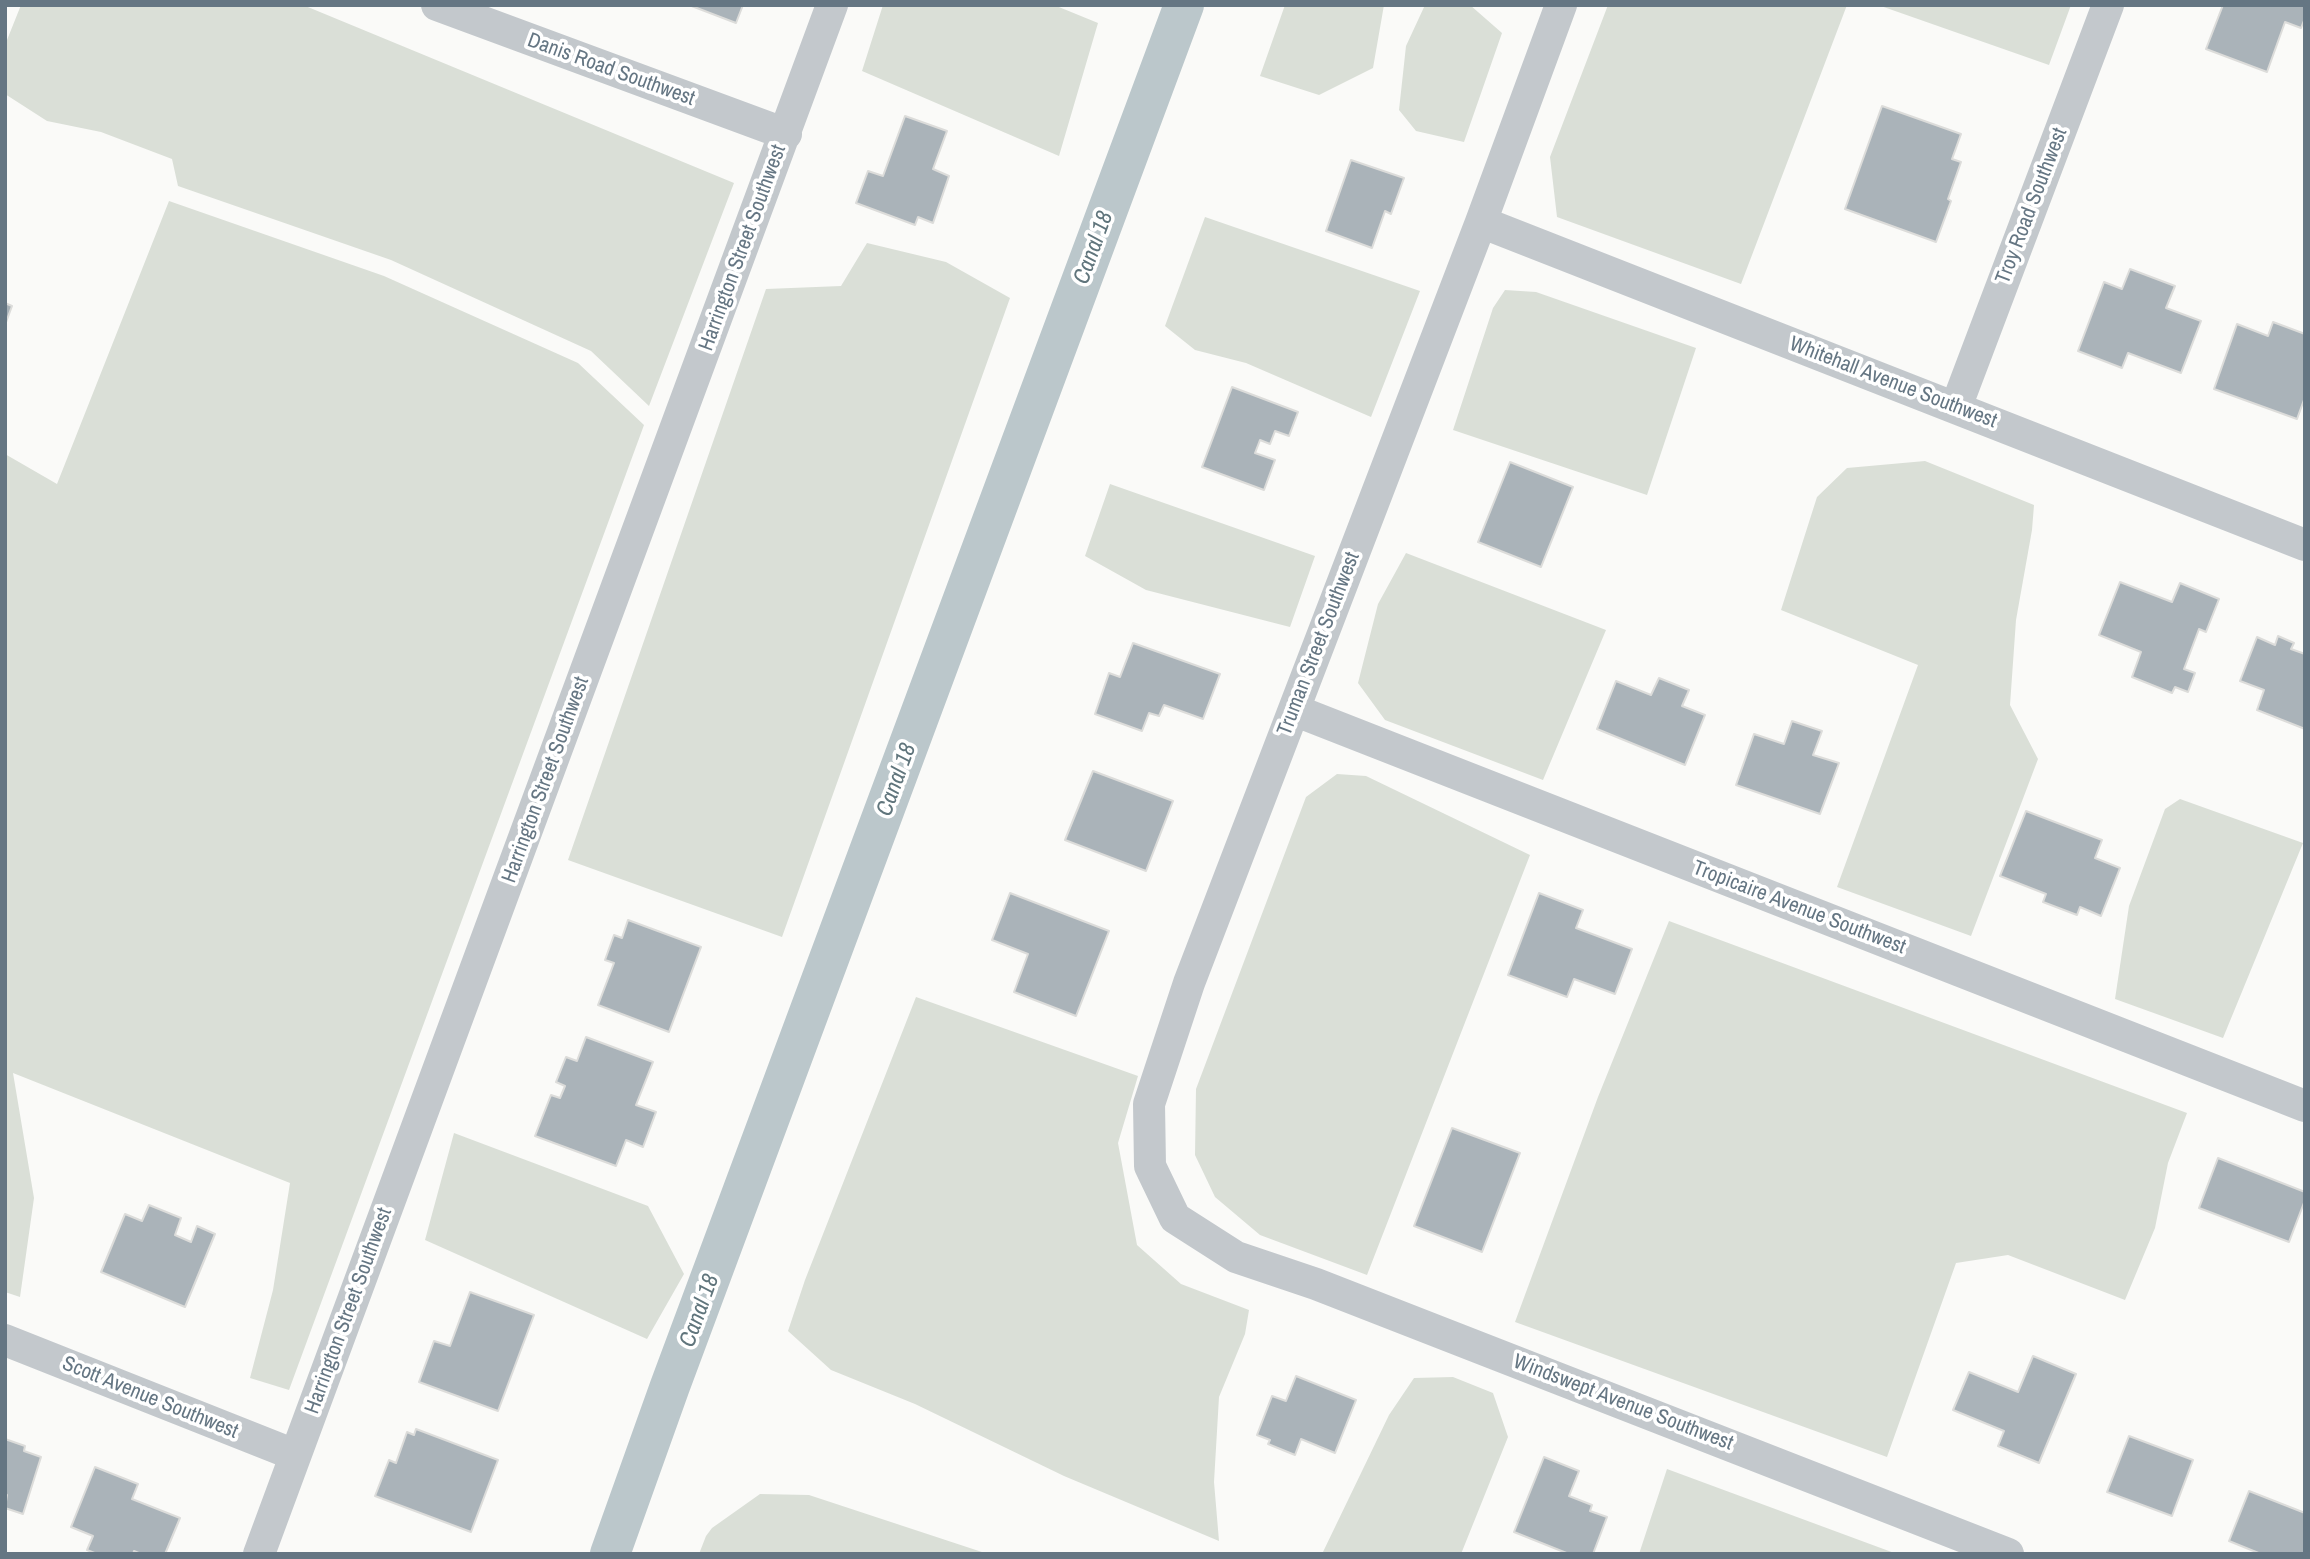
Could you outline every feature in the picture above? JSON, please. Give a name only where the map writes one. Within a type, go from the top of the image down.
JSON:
[{"type":"street","name":"Danis Road Southwest","points":[[437,5],[786,134]]},
{"type":"street","name":"Harrington Street Southwest","points":[[259,1554],[832,5]]},
{"type":"street","name":"Truman Street Southwest","points":[[1236,1258],[1175,1218],[1150,1167],[1149,1104],[1189,983],[1481,222],[1561,5]]},
{"type":"street","name":"Troy Road Southwest","points":[[1956,407],[2108,5]]},
{"type":"street","name":"Whitehall Avenue Southwest","points":[[1481,222],[2305,545]]},
{"type":"street","name":"Tropicaire Avenue Southwest","points":[[1294,710],[2305,1106]]},
{"type":"street","name":"Windswept Avenue Southwest","points":[[1236,1258],[1316,1283],[2008,1554]]},
{"type":"street","name":"Scott Avenue Southwest","points":[[5,1340],[295,1455]]},
{"type":"shaded area","points":[[21,5],[303,5],[734,183],[649,406],[591,351],[391,260],[178,186],[172,159],[101,132],[47,121],[5,94],[5,45]]},
{"type":"shaded area","points":[[883,5],[1054,5],[1098,23],[1059,156],[862,71]]},
{"type":"shaded area","points":[[1285,5],[1384,5],[1373,68],[1319,95],[1260,76]]},
{"type":"shaded area","points":[[1425,5],[1470,5],[1502,33],[1464,142],[1416,131],[1399,110],[1406,46]]},
{"type":"shaded area","points":[[1608,5],[1847,5],[1741,284],[1557,217],[1550,157]]},
{"type":"shaded area","points":[[1878,5],[2071,5],[2049,65]]},
{"type":"shaded area","points":[[169,201],[384,276],[578,363],[644,425],[289,1390],[250,1378],[273,1290],[290,1183],[13,1073],[34,1198],[20,1297],[5,1292],[5,454],[57,484]]},
{"type":"shaded area","points":[[1205,217],[1420,291],[1371,417],[1246,363],[1195,350],[1165,326]]},
{"type":"shaded area","points":[[867,243],[946,262],[1010,298],[782,937],[568,860],[766,289],[841,286]]},
{"type":"shaded area","points":[[1505,290],[1536,292],[1696,348],[1647,495],[1453,430],[1493,308]]},
{"type":"shaded area","points":[[1925,461],[2034,505],[2016,620],[2010,705],[2038,759],[1971,936],[1837,887],[1918,665],[1781,610],[1817,497],[1847,468]]},
{"type":"shaded area","points":[[1110,484],[1315,556],[1290,627],[1146,590],[1085,556]]},
{"type":"shaded area","points":[[1406,553],[1606,630],[1543,780],[1385,720],[1358,683],[1378,604]]},
{"type":"shaded area","points":[[1337,774],[1366,776],[1530,855],[1367,1275],[1260,1235],[1215,1197],[1195,1155],[1196,1089],[1306,797]]},
{"type":"shaded area","points":[[2180,799],[2303,843],[2223,1038],[2115,999],[2129,906],[2165,809]]},
{"type":"shaded area","points":[[1669,921],[2187,1113],[2168,1163],[2155,1228],[2125,1300],[2008,1255],[1956,1263],[1887,1457],[1515,1322],[1598,1097]]},
{"type":"shaded area","points":[[916,997],[1138,1076],[1118,1143],[1137,1245],[1181,1284],[1249,1310],[1245,1334],[1219,1397],[1214,1482],[1219,1541],[1064,1476],[915,1404],[831,1370],[788,1331],[805,1280]]},
{"type":"shaded area","points":[[454,1133],[648,1206],[684,1274],[647,1339],[425,1240]]},
{"type":"shaded area","points":[[1453,1377],[1493,1393],[1508,1437],[1461,1554],[1322,1554],[1389,1415],[1414,1378]]},
{"type":"shaded area","points":[[1667,1469],[1897,1554],[1639,1554]]},
{"type":"shaded area","points":[[760,1494],[809,1495],[988,1554],[699,1554],[712,1528]]},
{"type":"building","points":[[689,5],[743,5],[736,23]]},
{"type":"building","points":[[2223,5],[2305,5],[2305,18],[2301,28],[2285,22],[2267,72],[2206,49]]},
{"type":"building","points":[[1882,106],[1961,134],[1952,159],[1961,162],[1936,242],[1845,209]]},
{"type":"building","points":[[905,116],[947,131],[933,169],[949,176],[933,223],[918,217],[915,225],[856,203],[868,171],[883,176]]},
{"type":"building","points":[[1351,160],[1404,178],[1391,214],[1385,211],[1372,248],[1326,231]]},
{"type":"building","points":[[2130,269],[2175,286],[2166,308],[2201,321],[2181,373],[2128,353],[2122,368],[2078,351],[2104,282],[2122,289]]},
{"type":"building","points":[[5,303],[12,306],[5,325]]},
{"type":"building","points":[[2273,322],[2305,334],[2305,397],[2297,419],[2214,389],[2237,324],[2268,336]]},
{"type":"building","points":[[1232,387],[1298,412],[1289,436],[1275,431],[1270,444],[1260,440],[1255,453],[1275,460],[1264,490],[1202,467]]},
{"type":"building","points":[[1510,462],[1573,487],[1541,567],[1478,542]]},
{"type":"building","points":[[2120,582],[2172,602],[2180,583],[2219,599],[2206,632],[2199,629],[2184,669],[2195,673],[2188,692],[2175,687],[2172,693],[2132,677],[2141,652],[2099,635]]},
{"type":"building","points":[[2278,636],[2294,643],[2291,649],[2305,654],[2305,729],[2257,710],[2264,690],[2240,681],[2257,637],[2275,645]]},
{"type":"building","points":[[1133,643],[1220,674],[1203,719],[1164,705],[1159,716],[1149,713],[1142,731],[1095,714],[1109,673],[1120,677]]},
{"type":"building","points":[[1659,678],[1689,690],[1682,706],[1705,715],[1685,765],[1597,729],[1616,681],[1651,695]]},
{"type":"building","points":[[1792,721],[1822,731],[1813,755],[1839,763],[1820,814],[1736,785],[1754,734],[1784,744]]},
{"type":"building","points":[[1093,771],[1173,801],[1146,871],[1065,840]]},
{"type":"building","points":[[2026,811],[2102,840],[2095,858],[2120,868],[2101,916],[2080,907],[2077,915],[2043,902],[2046,894],[2000,876]]},
{"type":"building","points":[[1010,893],[1109,931],[1076,1016],[1014,992],[1028,954],[992,940]]},
{"type":"building","points":[[1539,893],[1583,910],[1576,928],[1632,949],[1615,994],[1574,979],[1567,997],[1508,975]]},
{"type":"building","points":[[628,920],[701,947],[669,1032],[598,1005],[614,963],[605,960],[614,935],[622,938]]},
{"type":"building","points":[[586,1037],[653,1062],[636,1105],[656,1112],[643,1147],[626,1140],[616,1166],[535,1136],[551,1095],[560,1098],[565,1086],[556,1082],[566,1057],[577,1061]]},
{"type":"building","points":[[1452,1128],[1520,1153],[1482,1252],[1414,1226]]},
{"type":"building","points":[[2218,1158],[2305,1192],[2305,1200],[2289,1242],[2199,1208]]},
{"type":"building","points":[[149,1205],[181,1218],[175,1235],[191,1242],[197,1226],[215,1234],[185,1307],[101,1272],[125,1214],[142,1221]]},
{"type":"building","points":[[470,1292],[534,1315],[498,1411],[419,1382],[434,1341],[450,1346]]},
{"type":"building","points":[[2033,1356],[2076,1374],[2039,1463],[1998,1446],[2004,1431],[1953,1410],[1969,1372],[2018,1392]]},
{"type":"building","points":[[1296,1376],[1356,1400],[1335,1453],[1301,1439],[1295,1455],[1268,1444],[1270,1440],[1257,1435],[1272,1396],[1286,1401]]},
{"type":"building","points":[[416,1429],[498,1460],[471,1532],[375,1496],[389,1460],[396,1463],[407,1432],[414,1435]]},
{"type":"building","points":[[2129,1436],[2193,1460],[2172,1516],[2107,1492]]},
{"type":"building","points":[[5,1439],[25,1446],[24,1451],[41,1457],[23,1514],[5,1508]]},
{"type":"building","points":[[1544,1457],[1579,1471],[1569,1496],[1592,1505],[1590,1511],[1607,1517],[1593,1554],[1569,1554],[1514,1532]]},
{"type":"building","points":[[95,1467],[138,1484],[132,1499],[180,1518],[165,1554],[141,1554],[134,1551],[133,1554],[97,1554],[87,1550],[93,1536],[71,1527]]},
{"type":"building","points":[[2249,1491],[2305,1513],[2305,1554],[2261,1554],[2229,1541]]},
{"type":"waterway","name":"Canal 18","points":[[610,1554],[670,1386],[1184,5]]}]
